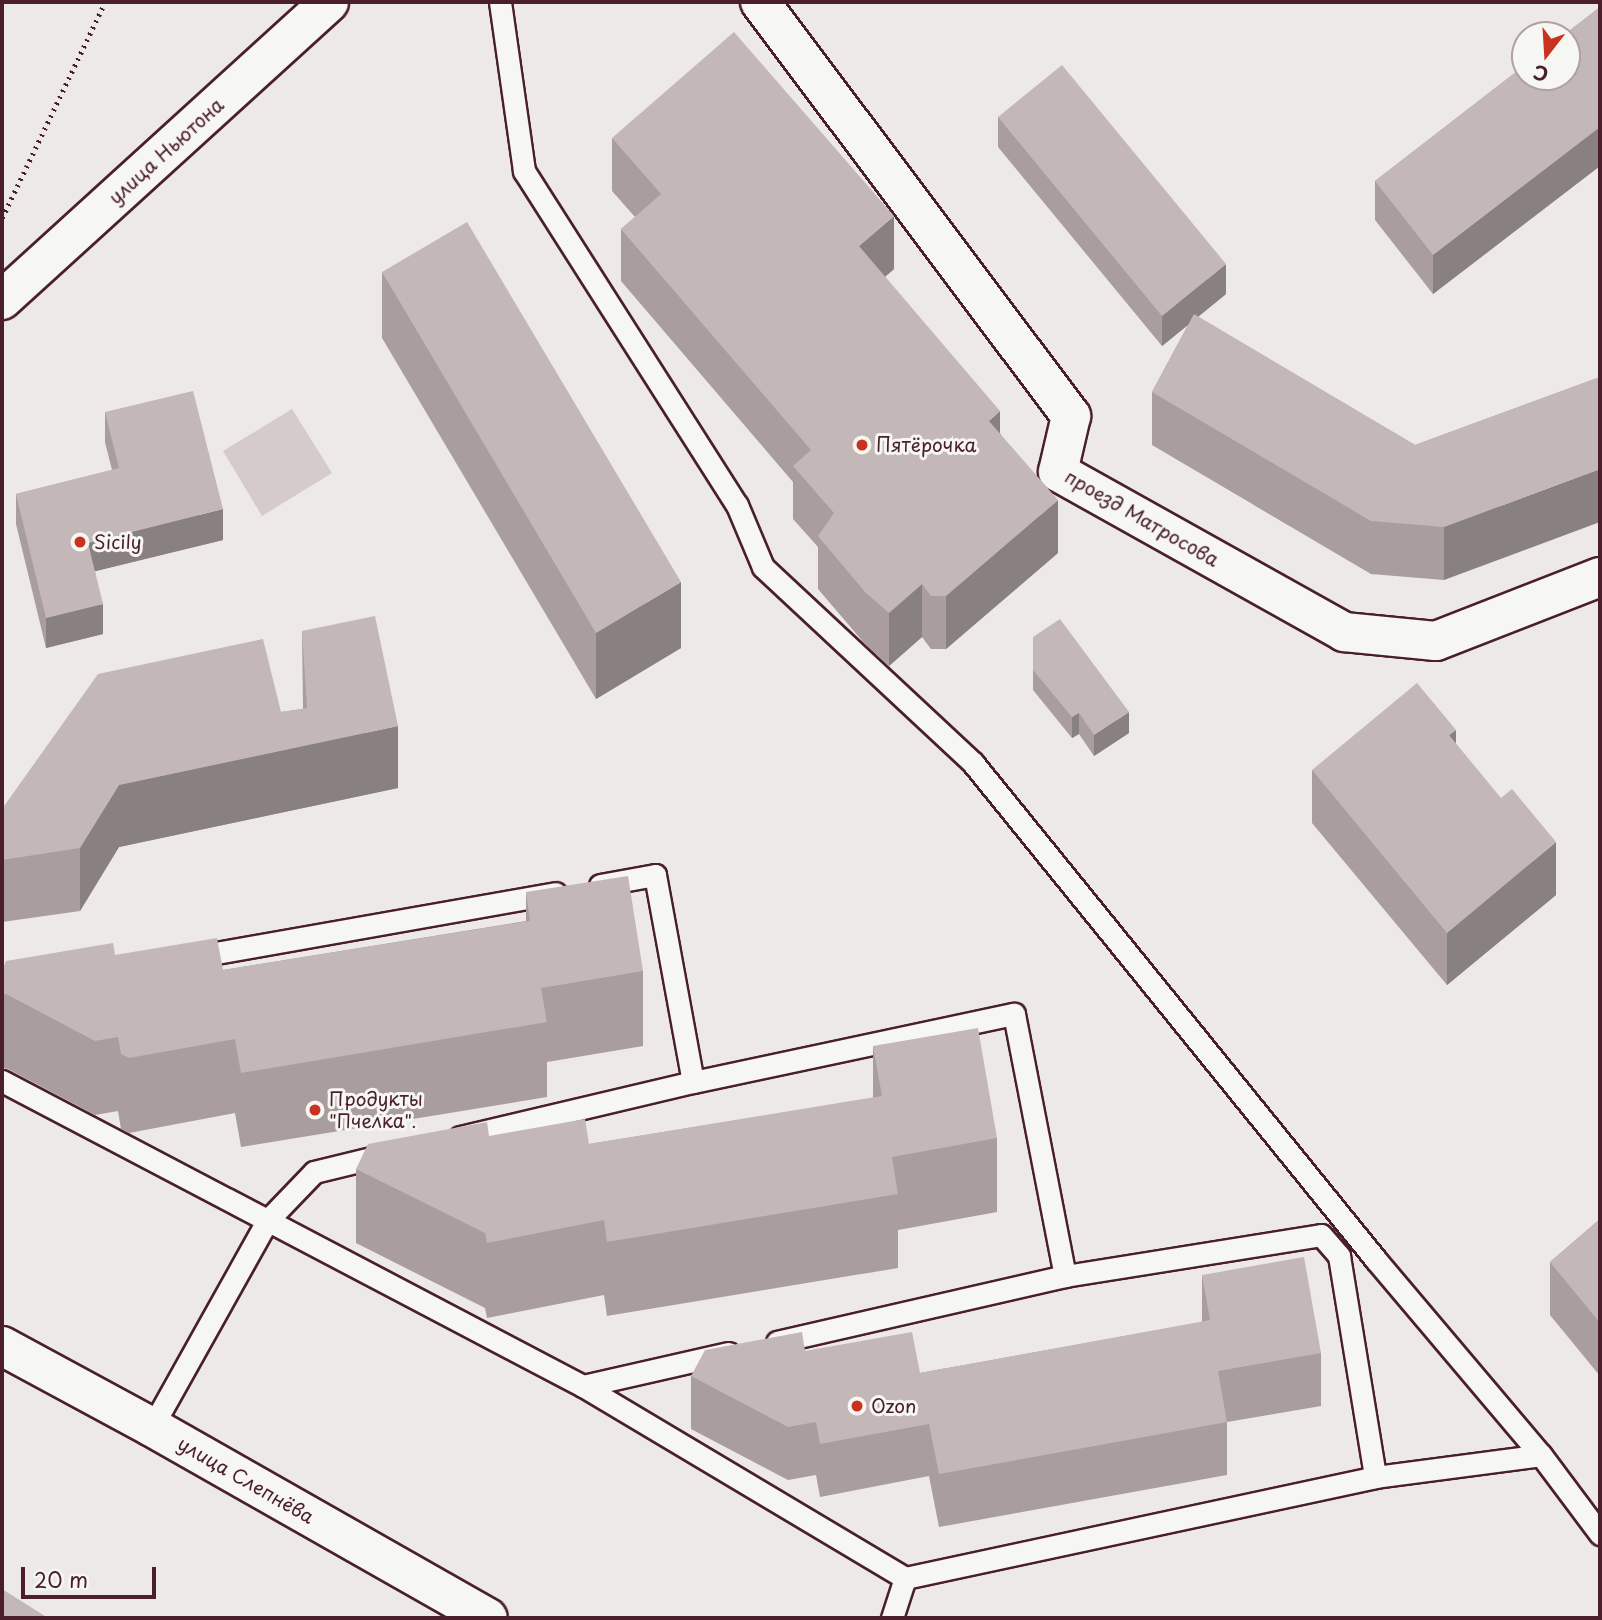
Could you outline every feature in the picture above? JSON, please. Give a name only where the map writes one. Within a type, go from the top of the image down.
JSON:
[{"type":"street","name":"улица Ньютона","points":[[2,300],[330,2]]},
{"type":"street","name":"проезд Матросова","points":[[760,2],[1071,416],[1058,472],[1344,632],[1436,641],[1600,577]]},
{"type":"street","name":"улица Слепнёва","points":[[2,1346],[152,1427],[488,1618]]},
{"type":"lane","points":[[500,2],[524,171],[737,505],[763,567],[973,763],[1376,1260],[1541,1455],[1600,1534]]},
{"type":"lane","points":[[179,960],[655,875],[693,1082]]},
{"type":"lane","points":[[436,1143],[693,1082],[1014,1014],[1065,1276]]},
{"type":"lane","points":[[2,1081],[583,1387],[905,1578],[1375,1477],[1541,1455]]},
{"type":"lane","points":[[152,1427],[267,1221],[314,1172],[409,1149]]},
{"type":"lane","points":[[583,1387],[1065,1276],[1321,1235],[1339,1256],[1375,1477]]},
{"type":"lane","points":[[892,1618],[905,1578]]},
{"type":"path","points":[[2,218],[104,2]]},
{"type":"shaded area","points":[[292,409],[332,473],[262,516],[223,451]]},
{"type":"building","points":[[1600,7],[1600,127],[1433,255],[1375,181],[1511,76],[1511,91],[1581,91],[1581,22]]},
{"type":"building","points":[[734,32],[894,216],[859,246],[1000,411],[989,421],[1058,500],[946,596],[931,596],[922,584],[889,613],[865,592],[818,536],[834,513],[793,466],[811,450],[621,229],[661,194],[612,138]]},
{"type":"building","points":[[1062,65],[1226,264],[1162,316],[998,117]]},
{"type":"building","points":[[467,222],[681,582],[596,633],[382,272]]},
{"type":"building","points":[[1194,314],[1415,445],[1600,377],[1600,469],[1444,527],[1371,521],[1152,392]]},
{"type":"building","points":[[193,391],[223,509],[88,543],[103,604],[46,618],[16,494],[119,468],[105,412]]},
{"type":"building","points":[[375,616],[398,726],[119,785],[80,848],[2,860],[2,809],[98,674],[263,639],[281,712],[307,708],[302,631]]},
{"type":"building","points":[[1060,619],[1129,712],[1094,735],[1079,713],[1072,717],[1033,670],[1033,637]]},
{"type":"building","points":[[1417,683],[1456,730],[1449,735],[1501,798],[1512,789],[1556,842],[1447,933],[1312,770]]},
{"type":"building","points":[[628,876],[643,971],[541,988],[547,1022],[241,1073],[235,1039],[129,1058],[121,1054],[118,1037],[95,1041],[2,993],[2,971],[6,961],[113,943],[115,955],[217,938],[223,970],[530,921],[526,892]]},
{"type":"building","points":[[978,1028],[997,1138],[892,1157],[898,1194],[607,1242],[604,1220],[487,1243],[485,1233],[356,1169],[368,1144],[487,1122],[489,1136],[585,1119],[589,1144],[882,1096],[873,1046]]},
{"type":"building","points":[[1600,1219],[1600,1323],[1550,1262]]},
{"type":"building","points":[[1304,1257],[1321,1353],[1218,1371],[1227,1422],[939,1474],[929,1424],[820,1444],[816,1422],[788,1427],[691,1376],[705,1350],[802,1332],[805,1351],[912,1332],[920,1373],[1210,1320],[1202,1275]]},
{"type":"building","points":[[2,1589],[48,1618],[2,1618]]},
{"type":"place","name":"Пятёрочка","points":[[862,445]]},
{"type":"place","name":"Sicily","points":[[80,542]]},
{"type":"place","name":"Продукты \"Пчелка\".","points":[[315,1110]]},
{"type":"place","name":"Ozon","points":[[857,1406]]}]
